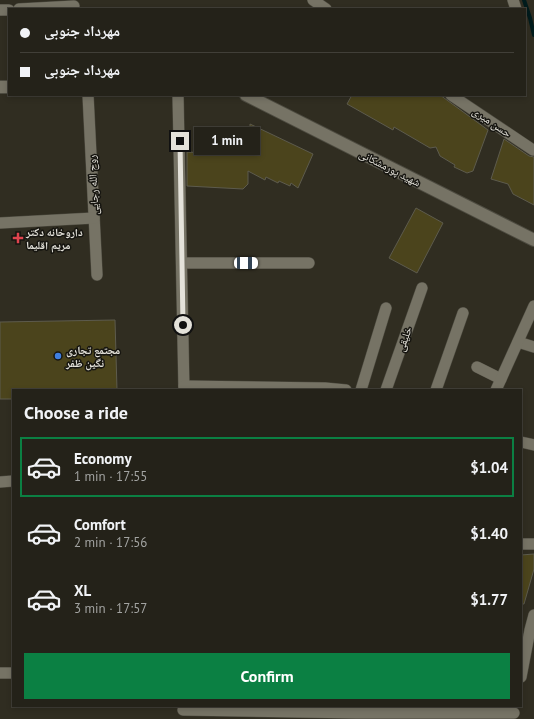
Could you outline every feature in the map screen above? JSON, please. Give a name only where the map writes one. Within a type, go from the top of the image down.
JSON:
[{"type":"street","points":[[313,0],[325,8]]},
{"type":"street","points":[[37,8],[74,6]]},
{"type":"street","name":"روح الله رجایی","points":[[88,96],[97,276]]},
{"type":"street","points":[[178,96],[184,388],[336,389]]},
{"type":"street","name":"شهید پورمشکانی","points":[[248,96],[534,240]]},
{"type":"street","name":"حسن میری","points":[[452,96],[533,150]]},
{"type":"street","points":[[0,223],[94,218]]},
{"type":"street","points":[[182,263],[309,263]]},
{"type":"street","name":"خلیقی","points":[[386,389],[422,288]]},
{"type":"street","points":[[496,389],[534,306]]},
{"type":"street","points":[[361,389],[386,308]]},
{"type":"street","points":[[436,389],[463,312]]},
{"type":"street","points":[[518,342],[534,347]]},
{"type":"street","points":[[477,367],[501,379]]},
{"type":"street","points":[[522,442],[534,446]]},
{"type":"street","points":[[0,482],[12,481]]},
{"type":"street","points":[[522,544],[534,544]]},
{"type":"street","points":[[522,674],[530,650],[534,615]]},
{"type":"street","points":[[0,673],[12,673]]},
{"type":"street","points":[[183,710],[356,713],[515,713]]},
{"type":"building","points":[[351,96],[441,96],[488,130],[473,171],[467,173],[454,167],[455,165],[440,156],[436,147],[430,148],[394,127],[393,130],[347,104]]},
{"type":"building","points":[[250,124],[313,154],[298,188],[291,183],[290,186],[279,181],[278,183],[266,177],[265,180],[248,171],[248,184],[243,189],[187,186],[187,152],[250,155]]},
{"type":"building","points":[[504,139],[529,156],[534,157],[534,205],[513,194],[508,184],[491,179]]},
{"type":"building","points":[[416,208],[443,223],[417,273],[389,258]]},
{"type":"building","name":"مجتمع تجاری نگین ظفر","points":[[115,320],[117,389],[12,389],[12,399],[0,399],[0,322]]},
{"type":"building","points":[[534,554],[534,569],[524,604],[522,604],[522,555]]},
{"type":"waterway","points":[[524,0],[534,35]]},
{"type":"place","name":"داروخانه دکتر مریم اقلیما","points":[[18,238]]},
{"type":"place","name":"مجتمع تجاری نگین ظفر","points":[[58,356]]},
{"type":"route","points":[[180,141],[183,325]]}]
